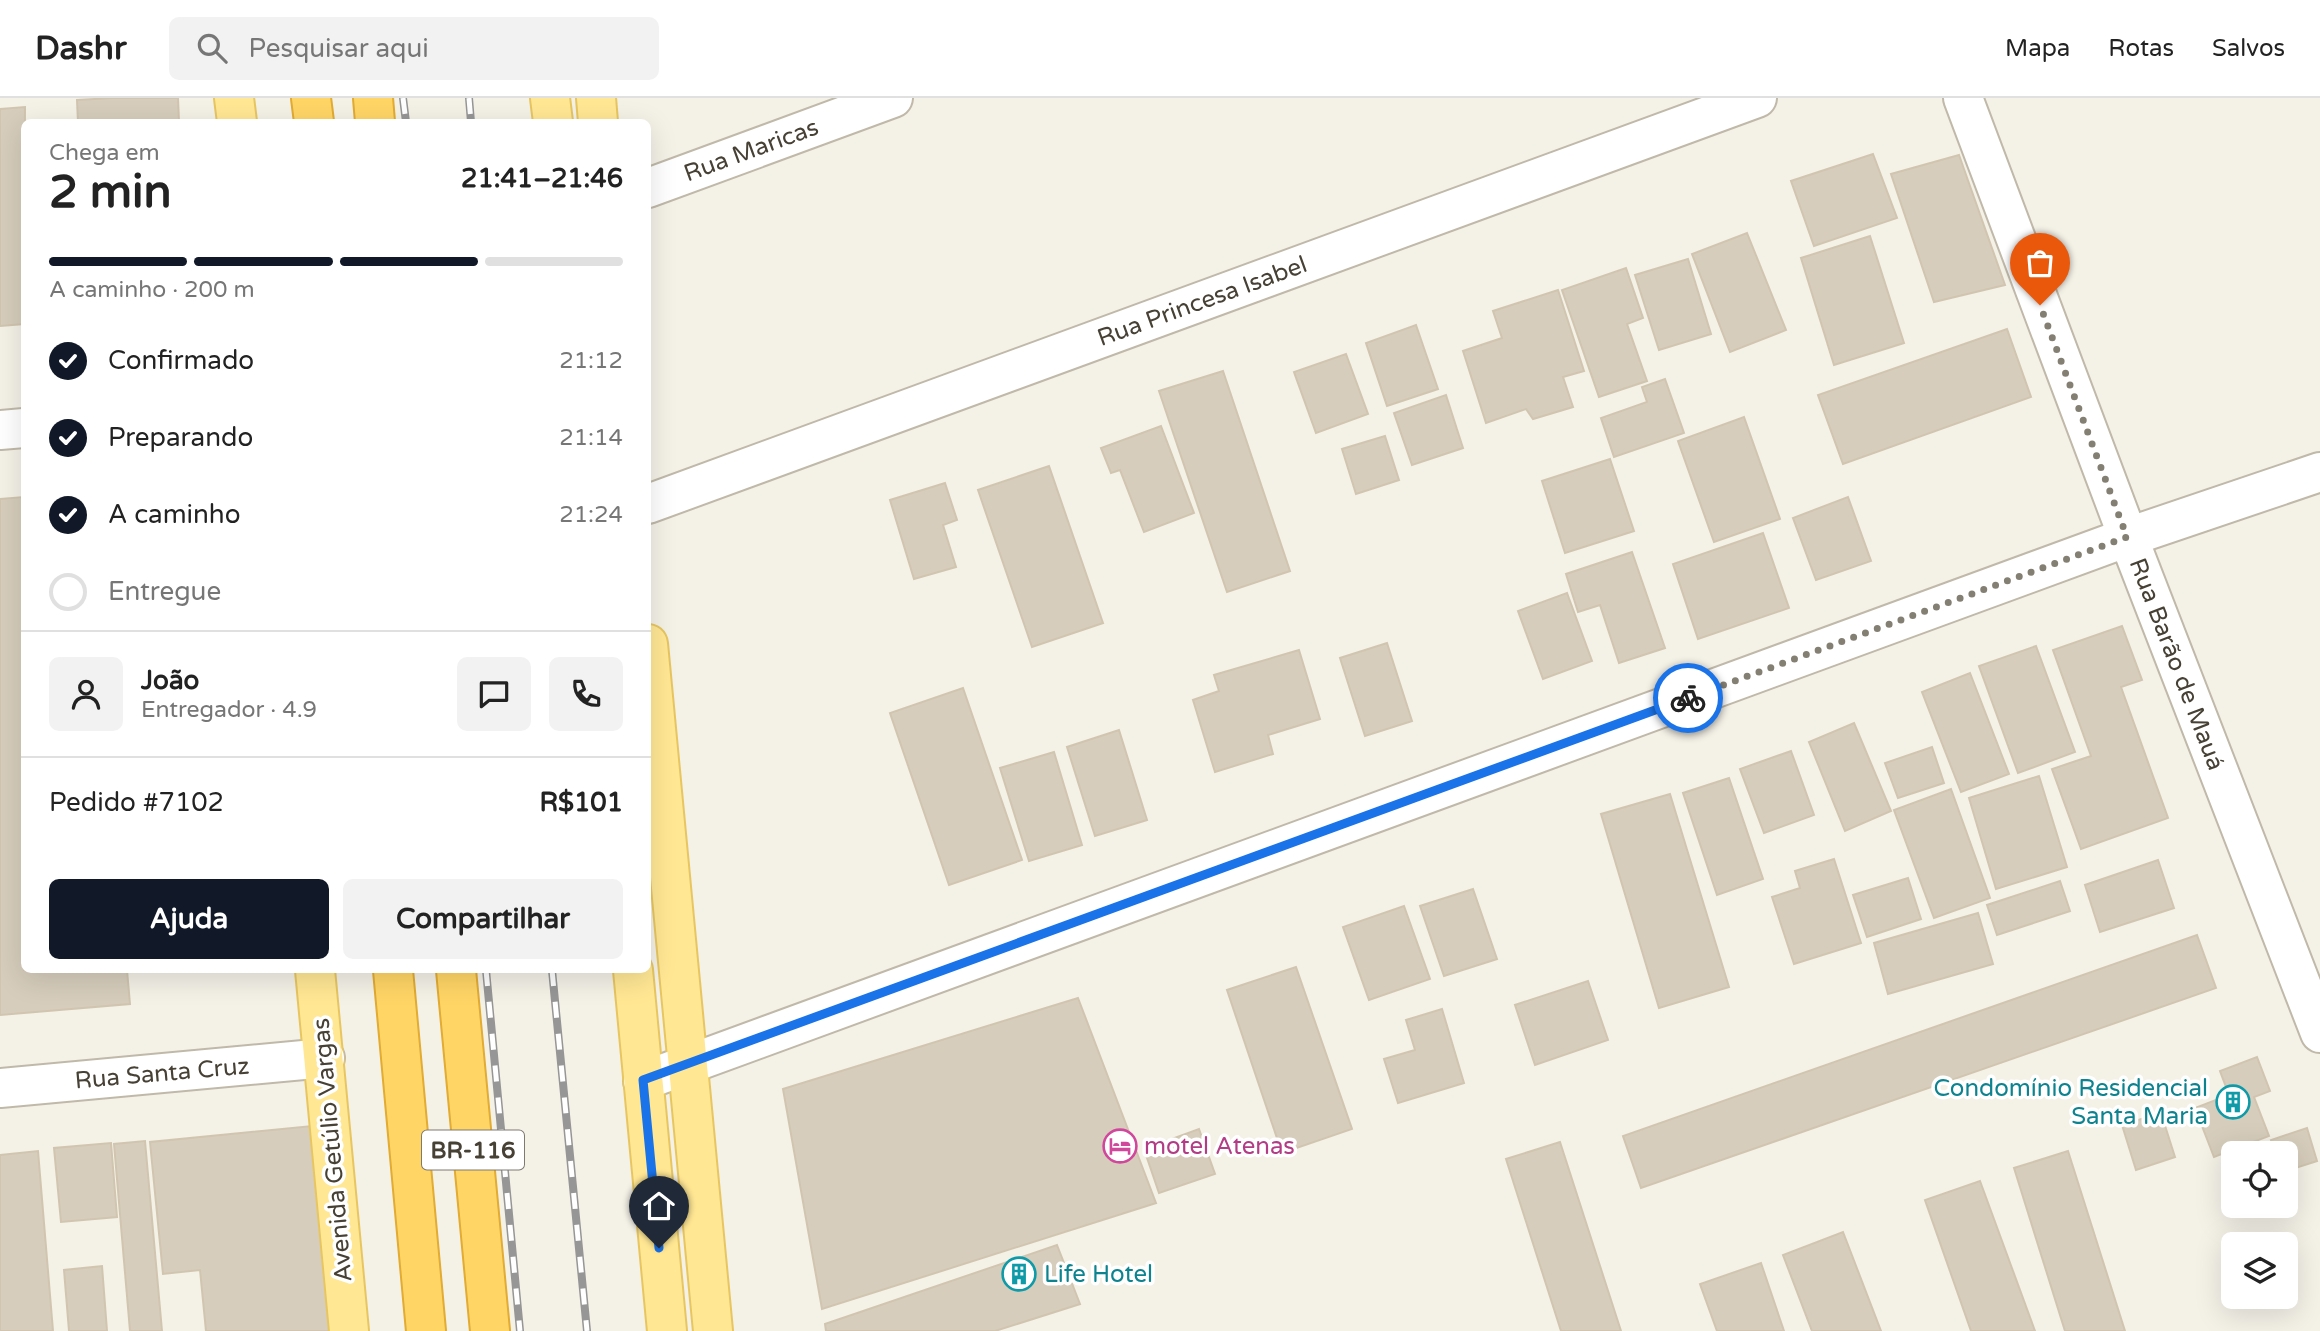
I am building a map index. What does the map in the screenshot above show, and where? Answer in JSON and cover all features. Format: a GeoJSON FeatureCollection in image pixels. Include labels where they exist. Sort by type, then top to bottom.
{"type":"FeatureCollection","features":[{"type":"Feature","properties":{"kind":"highway"},"geometry":{"type":"LineString","coordinates":[[312,98],[314,119]]}},
{"type":"Feature","properties":{"kind":"highway"},"geometry":{"type":"LineString","coordinates":[[373,98],[376,119]]}},
{"type":"Feature","properties":{"kind":"highway","name":"BR-116"},"geometry":{"type":"LineString","coordinates":[[393,973],[426,1331]]}},
{"type":"Feature","properties":{"kind":"highway","name":"BR-116"},"geometry":{"type":"LineString","coordinates":[[456,973],[490,1331]]}},
{"type":"Feature","properties":{"kind":"main road"},"geometry":{"type":"LineString","coordinates":[[234,98],[237,119]]}},
{"type":"Feature","properties":{"kind":"main road"},"geometry":{"type":"LineString","coordinates":[[550,98],[553,119]]}},
{"type":"Feature","properties":{"kind":"main road"},"geometry":{"type":"LineString","coordinates":[[596,98],[598,119]]}},
{"type":"Feature","properties":{"kind":"main road"},"geometry":{"type":"LineString","coordinates":[[651,677],[713,1331]]}},
{"type":"Feature","properties":{"kind":"main road","name":"Avenida Getúlio Vargas"},"geometry":{"type":"LineString","coordinates":[[315,973],[349,1331]]}},
{"type":"Feature","properties":{"kind":"main road"},"geometry":{"type":"LineString","coordinates":[[633,973],[667,1331]]}},
{"type":"Feature","properties":{"kind":"street","name":"Rua Maricas"},"geometry":{"type":"LineString","coordinates":[[651,187],[893,98]]}},
{"type":"Feature","properties":{"kind":"street","name":"Rua Princesa Isabel"},"geometry":{"type":"LineString","coordinates":[[651,504],[1757,98]]}},
{"type":"Feature","properties":{"kind":"street","name":"Rua Barão de Mauá"},"geometry":{"type":"LineString","coordinates":[[1963,98],[2127,537],[2320,1033]]}},
{"type":"Feature","properties":{"kind":"street"},"geometry":{"type":"LineString","coordinates":[[0,430],[21,428]]}},
{"type":"Feature","properties":{"kind":"street"},"geometry":{"type":"LineString","coordinates":[[643,1080],[688,1066],[2127,537],[2320,471]]}},
{"type":"Feature","properties":{"kind":"street","name":"Rua Santa Cruz"},"geometry":{"type":"LineString","coordinates":[[0,1088],[325,1058]]}},
{"type":"Feature","properties":{"kind":"building"},"geometry":{"type":"Polygon","coordinates":[[[178,98],[179,119],[78,119],[77,100],[178,98]]]}},
{"type":"Feature","properties":{"kind":"building"},"geometry":{"type":"Polygon","coordinates":[[[25,107],[25,119],[21,119],[21,324],[0,326],[0,109],[25,107]]]}},
{"type":"Feature","properties":{"kind":"building"},"geometry":{"type":"Polygon","coordinates":[[[1873,154],[1897,218],[1814,246],[1791,181],[1873,154]]]}},
{"type":"Feature","properties":{"kind":"building"},"geometry":{"type":"Polygon","coordinates":[[[1959,155],[2005,285],[1934,302],[1891,174],[1959,155]]]}},
{"type":"Feature","properties":{"kind":"building"},"geometry":{"type":"Polygon","coordinates":[[[1747,233],[1786,330],[1730,352],[1692,254],[1747,233]]]}},
{"type":"Feature","properties":{"kind":"building"},"geometry":{"type":"Polygon","coordinates":[[[1870,236],[1904,343],[1834,365],[1801,258],[1870,236]]]}},
{"type":"Feature","properties":{"kind":"building"},"geometry":{"type":"Polygon","coordinates":[[[1688,259],[1711,334],[1659,350],[1635,275],[1688,259]]]}},
{"type":"Feature","properties":{"kind":"building"},"geometry":{"type":"Polygon","coordinates":[[[1626,268],[1643,318],[1627,324],[1647,381],[1599,397],[1562,290],[1626,268]]]}},
{"type":"Feature","properties":{"kind":"building"},"geometry":{"type":"Polygon","coordinates":[[[1558,290],[1584,371],[1563,377],[1573,407],[1533,419],[1526,409],[1486,423],[1463,351],[1502,338],[1493,311],[1558,290]]]}},
{"type":"Feature","properties":{"kind":"building"},"geometry":{"type":"Polygon","coordinates":[[[1416,325],[1438,389],[1387,406],[1366,343],[1416,325]]]}},
{"type":"Feature","properties":{"kind":"building"},"geometry":{"type":"Polygon","coordinates":[[[2007,329],[2031,397],[1843,464],[1818,395],[2007,329]]]}},
{"type":"Feature","properties":{"kind":"building"},"geometry":{"type":"Polygon","coordinates":[[[1346,354],[1368,414],[1316,433],[1294,372],[1346,354]]]}},
{"type":"Feature","properties":{"kind":"building"},"geometry":{"type":"Polygon","coordinates":[[[1223,371],[1290,571],[1227,592],[1159,391],[1223,371]]]}},
{"type":"Feature","properties":{"kind":"building"},"geometry":{"type":"Polygon","coordinates":[[[1665,379],[1684,433],[1614,457],[1601,418],[1647,402],[1642,387],[1665,379]]]}},
{"type":"Feature","properties":{"kind":"building"},"geometry":{"type":"Polygon","coordinates":[[[1446,395],[1463,448],[1412,465],[1394,413],[1446,395]]]}},
{"type":"Feature","properties":{"kind":"building"},"geometry":{"type":"Polygon","coordinates":[[[1744,417],[1780,519],[1714,542],[1678,441],[1744,417]]]}},
{"type":"Feature","properties":{"kind":"building"},"geometry":{"type":"Polygon","coordinates":[[[1161,426],[1194,513],[1144,532],[1120,470],[1111,473],[1101,448],[1161,426]]]}},
{"type":"Feature","properties":{"kind":"building"},"geometry":{"type":"Polygon","coordinates":[[[1385,436],[1399,480],[1356,494],[1342,449],[1385,436]]]}},
{"type":"Feature","properties":{"kind":"building"},"geometry":{"type":"Polygon","coordinates":[[[1610,459],[1634,531],[1565,553],[1542,481],[1610,459]]]}},
{"type":"Feature","properties":{"kind":"building"},"geometry":{"type":"Polygon","coordinates":[[[1049,466],[1103,623],[1032,647],[978,490],[1049,466]]]}},
{"type":"Feature","properties":{"kind":"building"},"geometry":{"type":"Polygon","coordinates":[[[945,483],[957,520],[943,525],[956,567],[914,579],[890,500],[945,483]]]}},
{"type":"Feature","properties":{"kind":"building"},"geometry":{"type":"Polygon","coordinates":[[[21,497],[21,973],[127,973],[130,1004],[0,1015],[0,499],[21,497]]]}},
{"type":"Feature","properties":{"kind":"building"},"geometry":{"type":"Polygon","coordinates":[[[1848,497],[1871,561],[1816,580],[1793,518],[1848,497]]]}},
{"type":"Feature","properties":{"kind":"building"},"geometry":{"type":"Polygon","coordinates":[[[1763,533],[1789,608],[1698,639],[1673,564],[1763,533]]]}},
{"type":"Feature","properties":{"kind":"building"},"geometry":{"type":"Polygon","coordinates":[[[1632,552],[1665,648],[1619,663],[1600,605],[1578,612],[1566,574],[1632,552]]]}},
{"type":"Feature","properties":{"kind":"building"},"geometry":{"type":"Polygon","coordinates":[[[1567,593],[1592,661],[1543,679],[1518,611],[1567,593]]]}},
{"type":"Feature","properties":{"kind":"building"},"geometry":{"type":"Polygon","coordinates":[[[2122,626],[2142,680],[2121,687],[2168,818],[2081,849],[2052,769],[2091,756],[2053,650],[2122,626]]]}},
{"type":"Feature","properties":{"kind":"building"},"geometry":{"type":"Polygon","coordinates":[[[1387,643],[1412,721],[1365,736],[1340,658],[1387,643]]]}},
{"type":"Feature","properties":{"kind":"building"},"geometry":{"type":"Polygon","coordinates":[[[2036,646],[2075,752],[2018,773],[1979,666],[2036,646]]]}},
{"type":"Feature","properties":{"kind":"building"},"geometry":{"type":"Polygon","coordinates":[[[1299,650],[1320,719],[1268,735],[1273,754],[1215,772],[1193,700],[1219,691],[1214,675],[1299,650]]]}},
{"type":"Feature","properties":{"kind":"building"},"geometry":{"type":"Polygon","coordinates":[[[1970,673],[2009,774],[1961,792],[1922,692],[1970,673]]]}},
{"type":"Feature","properties":{"kind":"building"},"geometry":{"type":"Polygon","coordinates":[[[963,688],[1022,860],[949,885],[890,713],[963,688]]]}},
{"type":"Feature","properties":{"kind":"building"},"geometry":{"type":"Polygon","coordinates":[[[1854,723],[1891,811],[1845,831],[1809,742],[1854,723]]]}},
{"type":"Feature","properties":{"kind":"building"},"geometry":{"type":"Polygon","coordinates":[[[1119,730],[1147,820],[1095,836],[1067,747],[1119,730]]]}},
{"type":"Feature","properties":{"kind":"building"},"geometry":{"type":"Polygon","coordinates":[[[1932,747],[1944,783],[1898,798],[1885,763],[1932,747]]]}},
{"type":"Feature","properties":{"kind":"building"},"geometry":{"type":"Polygon","coordinates":[[[1791,751],[1814,815],[1764,833],[1740,769],[1791,751]]]}},
{"type":"Feature","properties":{"kind":"building"},"geometry":{"type":"Polygon","coordinates":[[[1054,752],[1082,845],[1029,861],[1000,768],[1054,752]]]}},
{"type":"Feature","properties":{"kind":"building"},"geometry":{"type":"Polygon","coordinates":[[[2039,776],[2067,867],[1996,889],[1969,798],[2039,776]]]}},
{"type":"Feature","properties":{"kind":"building"},"geometry":{"type":"Polygon","coordinates":[[[1729,778],[1763,879],[1717,895],[1683,793],[1729,778]]]}},
{"type":"Feature","properties":{"kind":"building"},"geometry":{"type":"Polygon","coordinates":[[[1951,789],[1990,898],[1934,918],[1894,810],[1951,789]]]}},
{"type":"Feature","properties":{"kind":"building"},"geometry":{"type":"Polygon","coordinates":[[[1670,794],[1729,987],[1659,1008],[1601,814],[1670,794]]]}},
{"type":"Feature","properties":{"kind":"building"},"geometry":{"type":"Polygon","coordinates":[[[1834,859],[1861,943],[1794,964],[1772,897],[1800,888],[1795,871],[1834,859]]]}},
{"type":"Feature","properties":{"kind":"building"},"geometry":{"type":"Polygon","coordinates":[[[2158,860],[2174,908],[2100,932],[2085,885],[2158,860]]]}},
{"type":"Feature","properties":{"kind":"building"},"geometry":{"type":"Polygon","coordinates":[[[1908,878],[1921,919],[1867,937],[1853,895],[1908,878]]]}},
{"type":"Feature","properties":{"kind":"building"},"geometry":{"type":"Polygon","coordinates":[[[2060,881],[2070,911],[1997,935],[1987,905],[2060,881]]]}},
{"type":"Feature","properties":{"kind":"building"},"geometry":{"type":"Polygon","coordinates":[[[1473,889],[1497,959],[1444,976],[1420,906],[1473,889]]]}},
{"type":"Feature","properties":{"kind":"building"},"geometry":{"type":"Polygon","coordinates":[[[1404,906],[1430,979],[1369,1000],[1343,927],[1404,906]]]}},
{"type":"Feature","properties":{"kind":"building"},"geometry":{"type":"Polygon","coordinates":[[[1978,913],[1993,964],[1888,994],[1874,943],[1978,913]]]}},
{"type":"Feature","properties":{"kind":"building"},"geometry":{"type":"Polygon","coordinates":[[[2197,935],[2216,988],[1641,1188],[1623,1136],[2197,935]]]}},
{"type":"Feature","properties":{"kind":"building"},"geometry":{"type":"Polygon","coordinates":[[[1296,967],[1352,1129],[1282,1153],[1227,990],[1296,967]]]}},
{"type":"Feature","properties":{"kind":"building"},"geometry":{"type":"Polygon","coordinates":[[[1588,981],[1608,1040],[1535,1065],[1515,1005],[1588,981]]]}},
{"type":"Feature","properties":{"kind":"building"},"geometry":{"type":"Polygon","coordinates":[[[1078,998],[1156,1203],[822,1309],[783,1089],[1078,998]]]}},
{"type":"Feature","properties":{"kind":"building"},"geometry":{"type":"Polygon","coordinates":[[[1442,1009],[1464,1083],[1398,1103],[1384,1059],[1415,1050],[1406,1020],[1442,1009]]]}},
{"type":"Feature","properties":{"kind":"building","name":"Condomínio Residencial Santa Maria"},"geometry":{"type":"Polygon","coordinates":[[[2257,1057],[2270,1091],[2254,1097],[2269,1136],[2256,1141],[2221,1141],[2221,1154],[2214,1157],[2195,1108],[2229,1095],[2220,1071],[2257,1057]]]}},
{"type":"Feature","properties":{"kind":"building"},"geometry":{"type":"Polygon","coordinates":[[[2161,1113],[2175,1157],[2136,1170],[2122,1125],[2161,1113]]]}},
{"type":"Feature","properties":{"kind":"building"},"geometry":{"type":"Polygon","coordinates":[[[312,1126],[332,1331],[206,1331],[200,1270],[163,1274],[150,1142],[312,1126]]]}},
{"type":"Feature","properties":{"kind":"building"},"geometry":{"type":"Polygon","coordinates":[[[2307,1128],[2317,1161],[2298,1167],[2298,1141],[2271,1140],[2307,1128]]]}},
{"type":"Feature","properties":{"kind":"building"},"geometry":{"type":"Polygon","coordinates":[[[1199,1129],[1215,1174],[1159,1193],[1144,1149],[1199,1129]]]}},
{"type":"Feature","properties":{"kind":"building"},"geometry":{"type":"Polygon","coordinates":[[[145,1141],[162,1331],[130,1331],[114,1144],[145,1141]]]}},
{"type":"Feature","properties":{"kind":"building"},"geometry":{"type":"Polygon","coordinates":[[[1560,1142],[1621,1331],[1561,1331],[1506,1159],[1560,1142]]]}},
{"type":"Feature","properties":{"kind":"building"},"geometry":{"type":"Polygon","coordinates":[[[111,1143],[117,1217],[61,1222],[54,1148],[111,1143]]]}},
{"type":"Feature","properties":{"kind":"building"},"geometry":{"type":"Polygon","coordinates":[[[38,1151],[53,1331],[0,1331],[0,1155],[38,1151]]]}},
{"type":"Feature","properties":{"kind":"building"},"geometry":{"type":"Polygon","coordinates":[[[2068,1151],[2125,1331],[2065,1331],[2014,1168],[2068,1151]]]}},
{"type":"Feature","properties":{"kind":"building"},"geometry":{"type":"Polygon","coordinates":[[[1980,1181],[2035,1331],[1971,1331],[1925,1200],[1980,1181]]]}},
{"type":"Feature","properties":{"kind":"building"},"geometry":{"type":"Polygon","coordinates":[[[1843,1232],[1881,1331],[1812,1331],[1783,1255],[1843,1232]]]}},
{"type":"Feature","properties":{"kind":"building","name":"Life Hotel"},"geometry":{"type":"Polygon","coordinates":[[[1057,1245],[1080,1304],[995,1331],[826,1331],[825,1324],[1057,1245]]]}},
{"type":"Feature","properties":{"kind":"building"},"geometry":{"type":"Polygon","coordinates":[[[1761,1263],[1784,1331],[1717,1331],[1700,1284],[1761,1263]]]}},
{"type":"Feature","properties":{"kind":"building"},"geometry":{"type":"Polygon","coordinates":[[[102,1266],[107,1331],[69,1331],[64,1270],[102,1266]]]}},
{"type":"Feature","properties":{"kind":"railway"},"geometry":{"type":"LineString","coordinates":[[403,98],[406,119]]}},
{"type":"Feature","properties":{"kind":"railway"},"geometry":{"type":"LineString","coordinates":[[469,98],[471,119]]}},
{"type":"Feature","properties":{"kind":"railway"},"geometry":{"type":"LineString","coordinates":[[486,973],[520,1331]]}},
{"type":"Feature","properties":{"kind":"railway"},"geometry":{"type":"LineString","coordinates":[[552,973],[587,1331]]}},
{"type":"Feature","properties":{"kind":"way so far"},"geometry":{"type":"LineString","coordinates":[[1688,698],[2127,537],[2040,305]]}},
{"type":"Feature","properties":{"kind":"place","name":"Condomínio Residencial Santa Maria"},"geometry":{"type":"Point","coordinates":[2233,1102]}},
{"type":"Feature","properties":{"kind":"place","name":"motel Atenas"},"geometry":{"type":"Point","coordinates":[1120,1146]}},
{"type":"Feature","properties":{"kind":"place","name":"Life Hotel"},"geometry":{"type":"Point","coordinates":[1019,1274]}},
{"type":"Feature","properties":{"kind":"route"},"geometry":{"type":"LineString","coordinates":[[659,1248],[643,1080],[688,1066],[1688,698]]}}]}
